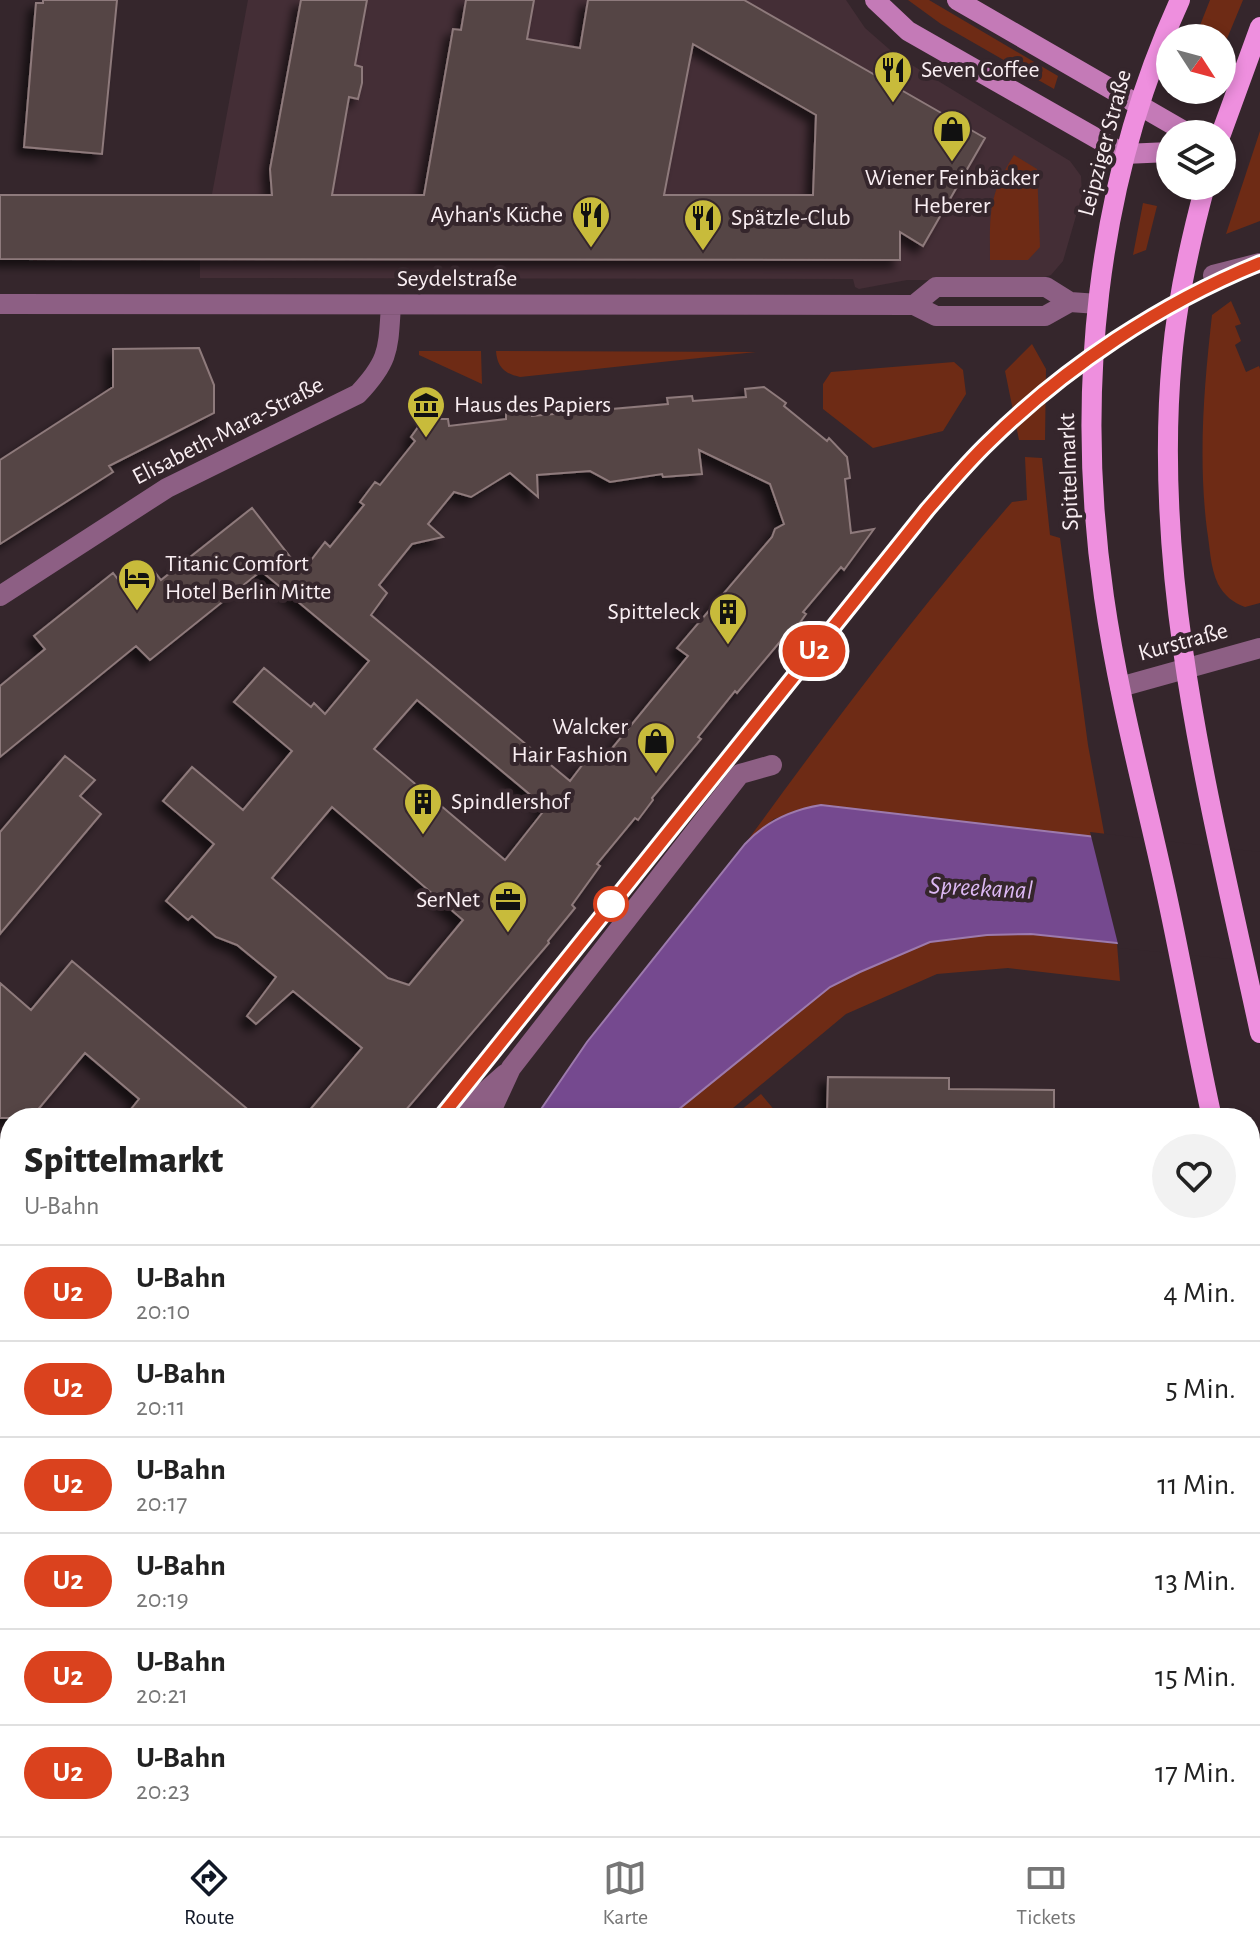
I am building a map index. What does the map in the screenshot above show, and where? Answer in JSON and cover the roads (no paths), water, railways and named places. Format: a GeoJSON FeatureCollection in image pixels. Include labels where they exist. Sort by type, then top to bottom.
{"type":"FeatureCollection","features":[{"type":"Feature","properties":{"kind":"main road"},"geometry":{"type":"LineString","coordinates":[[875,0],[908,31],[1124,154],[1156,153]]}},
{"type":"Feature","properties":{"kind":"main road"},"geometry":{"type":"LineString","coordinates":[[957,0],[1164,120]]}},
{"type":"Feature","properties":{"kind":"main road","name":"Leipziger Straße"},"geometry":{"type":"LineString","coordinates":[[1098,304],[1113,200],[1124,154],[1138,105],[1180,0]]}},
{"type":"Feature","properties":{"kind":"main road"},"geometry":{"type":"LineString","coordinates":[[1226,120],[1260,27]]}},
{"type":"Feature","properties":{"kind":"main road"},"geometry":{"type":"LineString","coordinates":[[1202,200],[1179,305],[1172,358],[1168,468],[1170,527],[1186,669],[1207,785],[1260,1033]]}},
{"type":"Feature","properties":{"kind":"main road","name":"Spittelmarkt"},"geometry":{"type":"LineString","coordinates":[[1098,304],[1092,421],[1094,499],[1104,599],[1120,687],[1189,995],[1210,1108]]}},
{"type":"Feature","properties":{"kind":"street"},"geometry":{"type":"LineString","coordinates":[[1213,275],[1260,263]]}},
{"type":"Feature","properties":{"kind":"street","name":"Seydelstraße"},"geometry":{"type":"LineString","coordinates":[[914,305],[936,287],[1046,287],[1070,302],[1098,304]]}},
{"type":"Feature","properties":{"kind":"street","name":"Seydelstraße"},"geometry":{"type":"LineString","coordinates":[[0,304],[914,305],[936,316],[1045,316],[1070,302]]}},
{"type":"Feature","properties":{"kind":"street","name":"Elisabeth-Mara-Straße"},"geometry":{"type":"LineString","coordinates":[[0,596],[167,488],[358,394],[371,381],[388,351],[391,305]]}},
{"type":"Feature","properties":{"kind":"street","name":"Kurstraße"},"geometry":{"type":"LineString","coordinates":[[1120,687],[1260,648]]}},
{"type":"Feature","properties":{"kind":"street"},"geometry":{"type":"LineString","coordinates":[[466,1108],[511,1068],[740,774],[772,765]]}},
{"type":"Feature","properties":{"kind":"street"},"geometry":{"type":"LineString","coordinates":[[493,1108],[511,1068]]}},
{"type":"Feature","properties":{"kind":"water","name":"Spreekanal"},"geometry":{"type":"Polygon","coordinates":[[[821,805],[1105,838],[1260,958],[1031,934],[987,935],[930,942],[830,987],[680,1108],[542,1108],[587,1042],[745,844],[762,829],[799,810],[821,805]]]}},
{"type":"Feature","properties":{"kind":"metro line","name":"U2"},"geometry":{"type":"LineString","coordinates":[[448,1108],[927,510],[988,442],[1041,395],[1105,348],[1208,287],[1260,263]]}},
{"type":"Feature","properties":{"kind":"place","name":"Seven Coffee"},"geometry":{"type":"Point","coordinates":[893,104]}},
{"type":"Feature","properties":{"kind":"place","name":"Wiener Feinbäcker Heberer"},"geometry":{"type":"Point","coordinates":[952,163]}},
{"type":"Feature","properties":{"kind":"place","name":"Ayhan's Küche"},"geometry":{"type":"Point","coordinates":[591,249]}},
{"type":"Feature","properties":{"kind":"place","name":"Spätzle-Club"},"geometry":{"type":"Point","coordinates":[703,252]}},
{"type":"Feature","properties":{"kind":"place","name":"Haus des Papiers"},"geometry":{"type":"Point","coordinates":[426,439]}},
{"type":"Feature","properties":{"kind":"place","name":"Titanic Comfort Hotel Berlin Mitte"},"geometry":{"type":"Point","coordinates":[137,612]}},
{"type":"Feature","properties":{"kind":"place","name":"Spitteleck"},"geometry":{"type":"Point","coordinates":[728,646]}},
{"type":"Feature","properties":{"kind":"place","name":"Walcker Hair Fashion"},"geometry":{"type":"Point","coordinates":[656,775]}},
{"type":"Feature","properties":{"kind":"place","name":"Spindlershof"},"geometry":{"type":"Point","coordinates":[423,836]}},
{"type":"Feature","properties":{"kind":"place","name":"SerNet"},"geometry":{"type":"Point","coordinates":[508,934]}}]}
